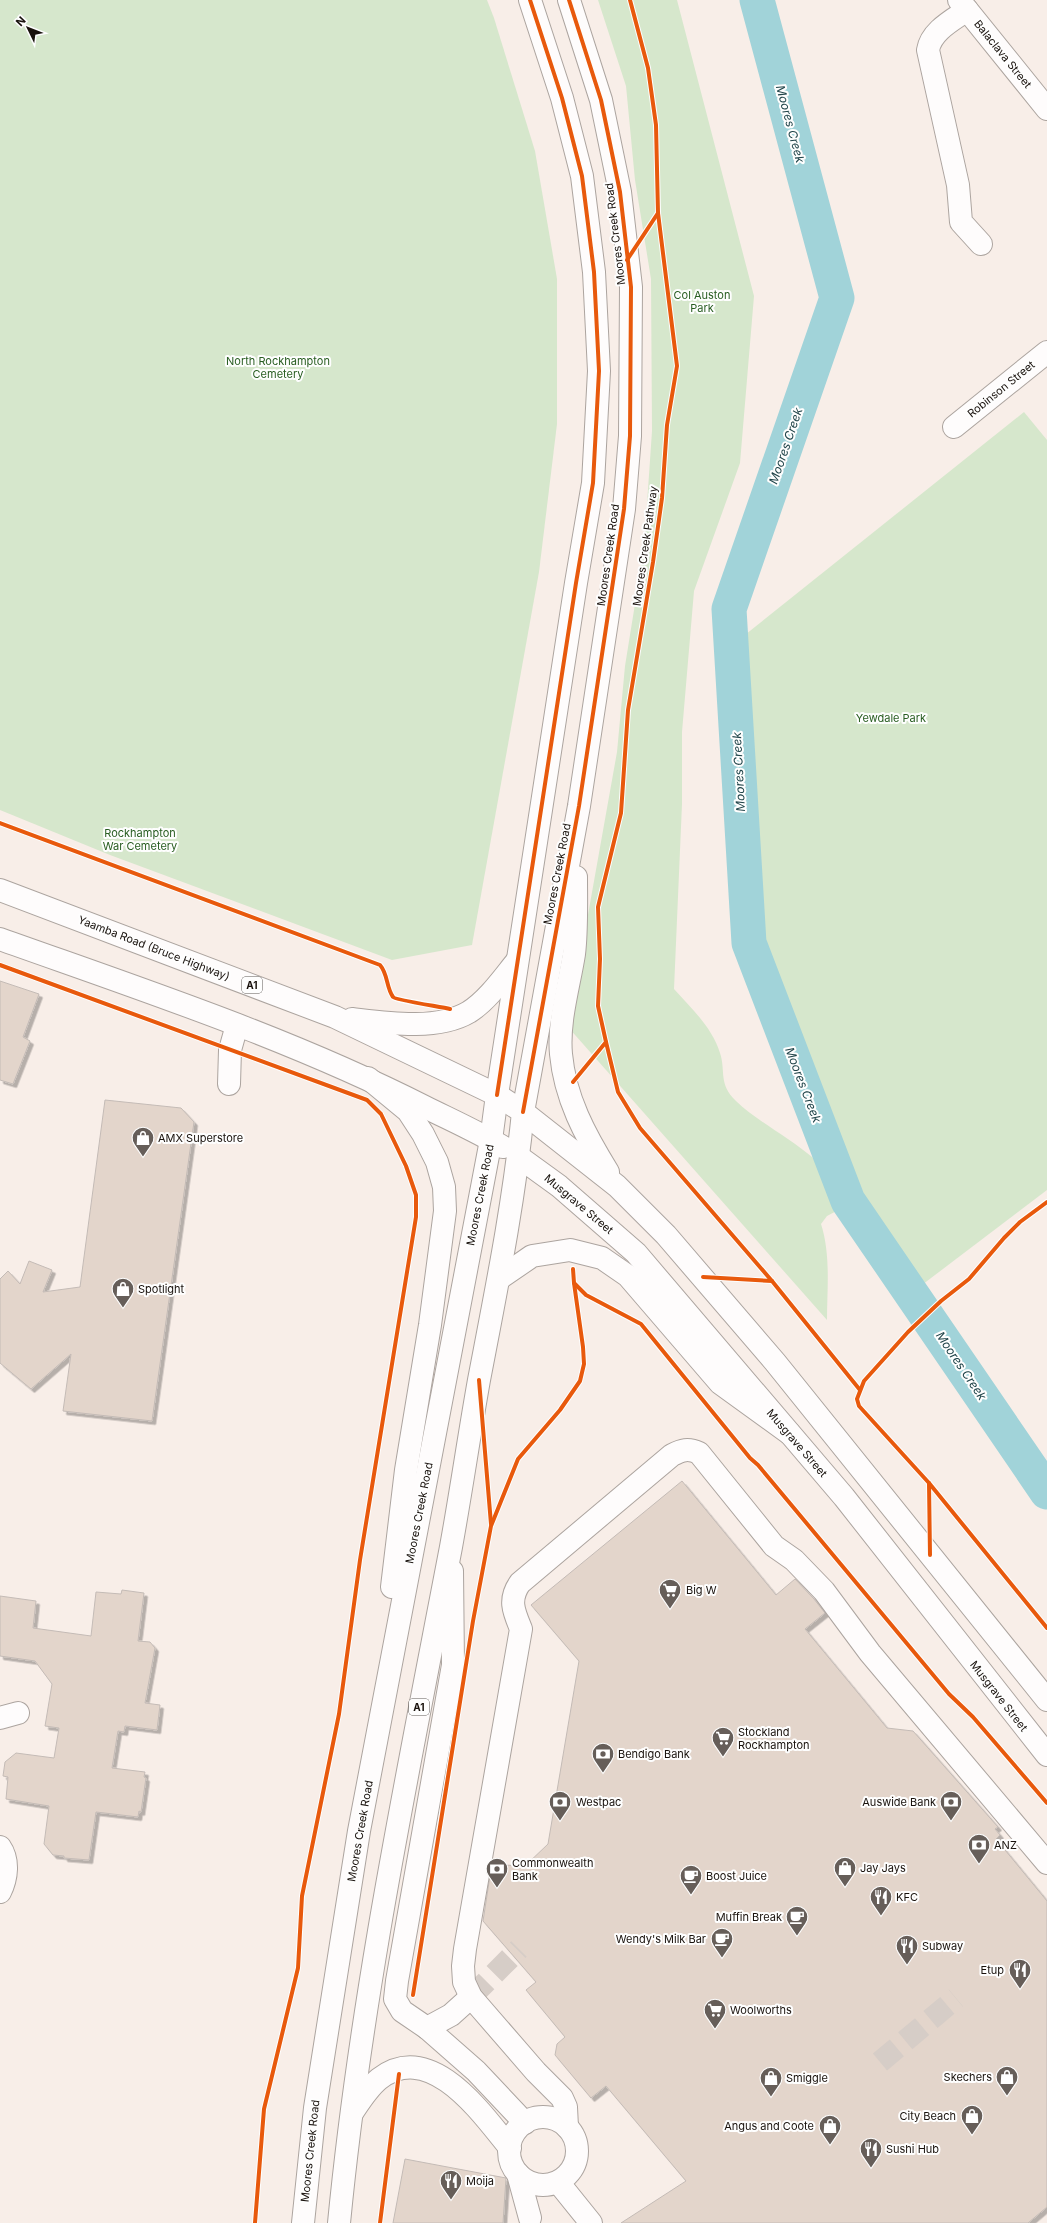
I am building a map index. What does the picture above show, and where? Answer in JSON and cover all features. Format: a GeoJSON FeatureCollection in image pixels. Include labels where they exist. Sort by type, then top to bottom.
{"type":"FeatureCollection","features":[{"type":"Feature","properties":{"kind":"main road","name":"Moores Creek Road"},"geometry":{"type":"LineString","coordinates":[[303,2223],[314,2108],[370,1775],[491,1140],[517,961],[593,483],[599,371],[594,272],[582,176],[562,98],[530,0]]}},
{"type":"Feature","properties":{"kind":"main road","name":"Moores Creek Road"},"geometry":{"type":"LineString","coordinates":[[339,2223],[352,2113],[379,1925],[451,1544],[479,1380],[500,1278],[519,1157],[523,1112],[579,806],[624,509],[630,436],[630,287],[620,192],[601,100],[569,0]]}},
{"type":"Feature","properties":{"kind":"main road"},"geometry":{"type":"LineString","coordinates":[[963,5],[929,42],[928,50],[958,185],[961,222],[981,244]]}},
{"type":"Feature","properties":{"kind":"main road","name":"Balaclava Street"},"geometry":{"type":"LineString","coordinates":[[963,5],[1047,109]]}},
{"type":"Feature","properties":{"kind":"main road","name":"Robinson Street"},"geometry":{"type":"LineString","coordinates":[[954,426],[1047,352]]}},
{"type":"Feature","properties":{"kind":"main road"},"geometry":{"type":"LineString","coordinates":[[579,806],[574,952],[562,1025],[560,1053],[567,1088],[574,1110],[587,1137],[617,1186]]}},
{"type":"Feature","properties":{"kind":"main road","name":"Yaamba Road (Bruce Highway)"},"geometry":{"type":"LineString","coordinates":[[0,890],[335,1016],[497,1095],[523,1112]]}},
{"type":"Feature","properties":{"kind":"main road"},"geometry":{"type":"LineString","coordinates":[[0,939],[237,1025],[368,1078],[491,1140],[519,1157]]}},
{"type":"Feature","properties":{"kind":"main road"},"geometry":{"type":"LineString","coordinates":[[335,1016],[394,1024],[452,1019],[469,1012],[482,1001],[517,961]]}},
{"type":"Feature","properties":{"kind":"main road"},"geometry":{"type":"LineString","coordinates":[[229,1084],[230,1050],[237,1025]]}},
{"type":"Feature","properties":{"kind":"main road"},"geometry":{"type":"LineString","coordinates":[[368,1078],[408,1111],[424,1134],[438,1162],[444,1187],[445,1211],[430,1325],[406,1470],[370,1775]]}},
{"type":"Feature","properties":{"kind":"main road"},"geometry":{"type":"LineString","coordinates":[[523,1112],[617,1186],[666,1235],[774,1362],[1047,1700]]}},
{"type":"Feature","properties":{"kind":"main road","name":"Musgrave Street"},"geometry":{"type":"LineString","coordinates":[[519,1157],[560,1186],[636,1253],[844,1497],[1047,1755]]}},
{"type":"Feature","properties":{"kind":"main road"},"geometry":{"type":"LineString","coordinates":[[500,1278],[532,1256],[570,1250],[602,1258],[628,1276],[720,1383],[789,1433]]}},
{"type":"Feature","properties":{"kind":"main road"},"geometry":{"type":"LineString","coordinates":[[567,2127],[566,2107],[562,2098],[536,2072],[471,1997],[464,1982],[463,1966],[522,1629],[513,1608],[514,1591],[520,1583],[648,1474],[682,1450],[692,1450],[699,1453],[774,1546],[794,1560],[824,1591],[870,1653],[1047,1864]]}},
{"type":"Feature","properties":{"kind":"main road"},"geometry":{"type":"LineString","coordinates":[[451,1544],[453,1665],[395,1999],[402,2011],[427,2028],[535,2120],[561,2122],[574,2136],[577,2146],[577,2157],[570,2171],[553,2183],[529,2220]]}},
{"type":"Feature","properties":{"kind":"main road"},"geometry":{"type":"LineString","coordinates":[[0,1847],[4,1853],[6,1870],[0,1892]]}},
{"type":"Feature","properties":{"kind":"main road"},"geometry":{"type":"LineString","coordinates":[[427,2028],[451,2015],[471,1997]]}},
{"type":"Feature","properties":{"kind":"main road"},"geometry":{"type":"LineString","coordinates":[[352,2113],[368,2090],[379,2079],[394,2070],[414,2068],[429,2072],[449,2081],[471,2100],[510,2148]]}},
{"type":"Feature","properties":{"kind":"main road"},"geometry":{"type":"LineString","coordinates":[[529,2220],[518,2174],[510,2158],[510,2148],[517,2130],[535,2120],[545,2105],[536,2072]]}},
{"type":"Feature","properties":{"kind":"main road"},"geometry":{"type":"LineString","coordinates":[[518,2174],[532,2183],[553,2183],[591,2223]]}},
{"type":"Feature","properties":{"kind":"green space","name":"North Rockhampton Cemetery"},"geometry":{"type":"Polygon","coordinates":[[[0,0],[487,0],[494,18],[535,151],[557,279],[557,424],[539,572],[472,945],[392,960],[110,855],[0,810],[0,0]]]}},
{"type":"Feature","properties":{"kind":"green space","name":"Col Auston Park"},"geometry":{"type":"Polygon","coordinates":[[[598,0],[677,0],[754,296],[740,463],[694,591],[682,732],[682,804],[674,989],[700,1018],[712,1035],[720,1053],[725,1083],[730,1095],[750,1113],[815,1159],[839,1188],[846,1206],[827,1216],[821,1224],[827,1260],[827,1320],[568,1027],[617,752],[625,666],[644,548],[652,431],[651,279],[635,180],[626,86],[598,0]]]}},
{"type":"Feature","properties":{"kind":"green space","name":"Yewdale Park"},"geometry":{"type":"Polygon","coordinates":[[[1024,412],[1047,440],[1047,1190],[910,1294],[848,1201],[749,943],[731,646],[1024,412]]]}},
{"type":"Feature","properties":{"kind":"building"},"geometry":{"type":"Polygon","coordinates":[[[0,981],[39,994],[23,1037],[30,1041],[13,1084],[0,1080],[0,981]]]}},
{"type":"Feature","properties":{"kind":"building"},"geometry":{"type":"Polygon","coordinates":[[[105,1100],[181,1108],[194,1122],[152,1421],[63,1411],[71,1354],[31,1389],[0,1363],[0,1279],[8,1271],[20,1284],[29,1261],[52,1270],[43,1292],[80,1287],[105,1100]]]}},
{"type":"Feature","properties":{"kind":"building","name":"Stockland Rockhampton"},"geometry":{"type":"Polygon","coordinates":[[[682,1481],[776,1595],[795,1579],[814,1599],[825,1613],[805,1629],[887,1728],[913,1731],[998,1827],[995,1829],[1000,1835],[996,1839],[1047,1901],[1047,2207],[1028,2223],[621,2223],[686,2181],[606,2086],[591,2098],[555,2055],[557,2044],[565,2037],[526,1990],[536,1982],[483,1921],[490,1876],[504,1865],[525,1866],[548,1844],[579,1661],[531,1605],[682,1481]]]}},
{"type":"Feature","properties":{"kind":"building"},"geometry":{"type":"Polygon","coordinates":[[[122,1590],[144,1593],[138,1641],[150,1642],[155,1648],[145,1703],[160,1705],[157,1730],[125,1726],[124,1732],[118,1731],[112,1768],[145,1772],[144,1777],[146,1778],[141,1812],[139,1811],[138,1817],[96,1812],[89,1860],[64,1858],[64,1856],[53,1855],[44,1844],[49,1806],[6,1799],[8,1777],[3,1776],[5,1762],[16,1753],[54,1758],[59,1728],[45,1726],[52,1684],[35,1661],[0,1656],[0,1596],[36,1601],[33,1628],[91,1636],[96,1592],[121,1594],[122,1590]]]}},
{"type":"Feature","properties":{"kind":"building","name":"Moija"},"geometry":{"type":"Polygon","coordinates":[[[405,2159],[506,2178],[503,2223],[393,2223],[405,2159]]]}},
{"type":"Feature","properties":{"kind":"waterway","name":"Moores Creek"},"geometry":{"type":"LineString","coordinates":[[757,0],[837,298],[729,609],[749,943],[848,1201],[1047,1492]]}},
{"type":"Feature","properties":{"kind":"tunnel"},"geometry":{"type":"LineString","coordinates":[[471,1997],[519,1949]]}},
{"type":"Feature","properties":{"kind":"tunnel"},"geometry":{"type":"LineString","coordinates":[[880,2062],[956,1998]]}},
{"type":"Feature","properties":{"kind":"cycle path"},"geometry":{"type":"LineString","coordinates":[[497,1095],[576,583],[593,483],[599,371],[594,272],[582,176],[562,98],[530,0]]}},
{"type":"Feature","properties":{"kind":"cycle path"},"geometry":{"type":"LineString","coordinates":[[523,1112],[579,806],[624,509],[630,436],[631,287],[620,192],[601,100],[569,0]]}},
{"type":"Feature","properties":{"kind":"cycle path","name":"Moores Creek Pathway"},"geometry":{"type":"LineString","coordinates":[[573,1082],[606,1042],[598,1006],[600,959],[598,907],[621,813],[628,710],[653,562],[662,498],[667,425],[677,366],[658,213],[656,125],[648,68],[630,0]]}},
{"type":"Feature","properties":{"kind":"cycle path"},"geometry":{"type":"LineString","coordinates":[[627,260],[658,213]]}},
{"type":"Feature","properties":{"kind":"cycle path"},"geometry":{"type":"LineString","coordinates":[[0,823],[380,965],[383,969],[393,997],[410,1002],[450,1009]]}},
{"type":"Feature","properties":{"kind":"cycle path"},"geometry":{"type":"LineString","coordinates":[[0,965],[367,1100],[381,1114],[406,1166],[416,1195],[416,1217],[360,1560],[339,1714],[302,1896],[298,1968],[264,2109],[255,2223]]}},
{"type":"Feature","properties":{"kind":"cycle path"},"geometry":{"type":"LineString","coordinates":[[606,1042],[618,1092],[640,1128],[772,1281],[860,1390]]}},
{"type":"Feature","properties":{"kind":"cycle path"},"geometry":{"type":"LineString","coordinates":[[1047,1202],[1020,1222],[1004,1238],[969,1279],[941,1301],[908,1332],[864,1381],[857,1399],[859,1406],[929,1483],[1047,1628]]}},
{"type":"Feature","properties":{"kind":"cycle path"},"geometry":{"type":"LineString","coordinates":[[573,1269],[574,1283],[586,1295],[641,1324],[750,1458],[758,1465],[949,1694],[973,1717],[1047,1803]]}},
{"type":"Feature","properties":{"kind":"cycle path"},"geometry":{"type":"LineString","coordinates":[[703,1277],[772,1281]]}},
{"type":"Feature","properties":{"kind":"cycle path"},"geometry":{"type":"LineString","coordinates":[[413,1995],[473,1621],[491,1526],[518,1459],[560,1410],[580,1381],[584,1364],[574,1283]]}},
{"type":"Feature","properties":{"kind":"cycle path"},"geometry":{"type":"LineString","coordinates":[[479,1380],[491,1524]]}},
{"type":"Feature","properties":{"kind":"cycle path"},"geometry":{"type":"LineString","coordinates":[[929,1483],[930,1555]]}},
{"type":"Feature","properties":{"kind":"cycle path"},"geometry":{"type":"LineString","coordinates":[[380,2223],[399,2074]]}},
{"type":"Feature","properties":{"kind":"place","name":"AMX Superstore"},"geometry":{"type":"Point","coordinates":[143,1158]}},
{"type":"Feature","properties":{"kind":"place","name":"Spotlight"},"geometry":{"type":"Point","coordinates":[123,1308]}},
{"type":"Feature","properties":{"kind":"place","name":"Big W"},"geometry":{"type":"Point","coordinates":[670,1610]}},
{"type":"Feature","properties":{"kind":"place","name":"Stockland Rockhampton"},"geometry":{"type":"Point","coordinates":[723,1758]}},
{"type":"Feature","properties":{"kind":"place","name":"Bendigo Bank"},"geometry":{"type":"Point","coordinates":[603,1774]}},
{"type":"Feature","properties":{"kind":"place","name":"Westpac"},"geometry":{"type":"Point","coordinates":[560,1822]}},
{"type":"Feature","properties":{"kind":"place","name":"Auswide Bank"},"geometry":{"type":"Point","coordinates":[951,1822]}},
{"type":"Feature","properties":{"kind":"place","name":"ANZ"},"geometry":{"type":"Point","coordinates":[979,1864]}},
{"type":"Feature","properties":{"kind":"place","name":"Commonwealth Bank"},"geometry":{"type":"Point","coordinates":[497,1888]}},
{"type":"Feature","properties":{"kind":"place","name":"Jay Jays"},"geometry":{"type":"Point","coordinates":[845,1888]}},
{"type":"Feature","properties":{"kind":"place","name":"Boost Juice"},"geometry":{"type":"Point","coordinates":[691,1896]}},
{"type":"Feature","properties":{"kind":"place","name":"KFC"},"geometry":{"type":"Point","coordinates":[881,1916]}},
{"type":"Feature","properties":{"kind":"place","name":"Muffin Break"},"geometry":{"type":"Point","coordinates":[797,1936]}},
{"type":"Feature","properties":{"kind":"place","name":"Wendy's Milk Bar"},"geometry":{"type":"Point","coordinates":[722,1958]}},
{"type":"Feature","properties":{"kind":"place","name":"Subway"},"geometry":{"type":"Point","coordinates":[907,1966]}},
{"type":"Feature","properties":{"kind":"place","name":"Etup"},"geometry":{"type":"Point","coordinates":[1020,1990]}},
{"type":"Feature","properties":{"kind":"place","name":"Woolworths"},"geometry":{"type":"Point","coordinates":[715,2030]}},
{"type":"Feature","properties":{"kind":"place","name":"Skechers"},"geometry":{"type":"Point","coordinates":[1007,2096]}},
{"type":"Feature","properties":{"kind":"place","name":"Smiggle"},"geometry":{"type":"Point","coordinates":[771,2098]}},
{"type":"Feature","properties":{"kind":"place","name":"City Beach"},"geometry":{"type":"Point","coordinates":[972,2136]}},
{"type":"Feature","properties":{"kind":"place","name":"Angus and Coote"},"geometry":{"type":"Point","coordinates":[830,2146]}},
{"type":"Feature","properties":{"kind":"place","name":"Sushi Hub"},"geometry":{"type":"Point","coordinates":[871,2168]}},
{"type":"Feature","properties":{"kind":"place","name":"Moija"},"geometry":{"type":"Point","coordinates":[451,2200]}},
{"type":"Feature","properties":{"kind":"park label","name":"Rockhampton War Cemetery"},"geometry":{"type":"Point","coordinates":[140,839]}}]}
